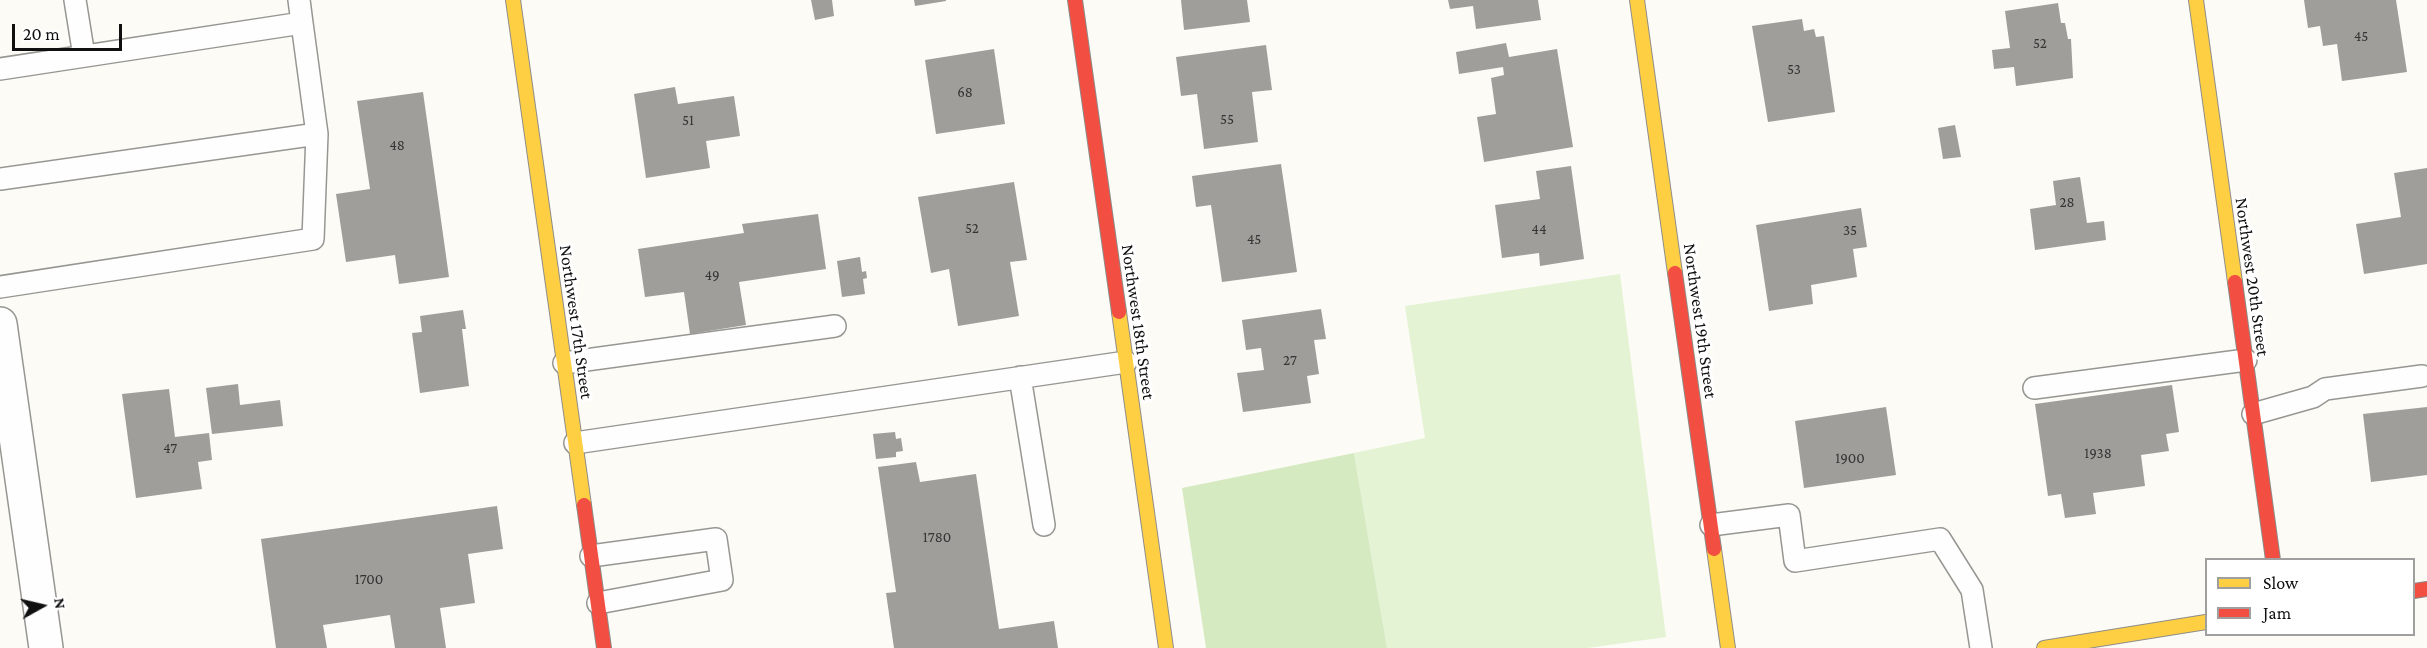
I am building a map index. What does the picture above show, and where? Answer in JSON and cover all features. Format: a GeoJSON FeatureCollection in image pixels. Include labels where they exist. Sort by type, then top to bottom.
{"type":"FeatureCollection","features":[{"type":"Feature","properties":{"kind":"main road","name":"Northwest 17th Street"},"geometry":{"type":"LineString","coordinates":[[513,0],[604,648]]}},
{"type":"Feature","properties":{"kind":"main road","name":"Northwest 18th Street"},"geometry":{"type":"LineString","coordinates":[[1075,0],[1166,648]]}},
{"type":"Feature","properties":{"kind":"main road","name":"Northwest 19th Street"},"geometry":{"type":"LineString","coordinates":[[1637,0],[1728,648]]}},
{"type":"Feature","properties":{"kind":"main road","name":"Northwest 20th Street"},"geometry":{"type":"LineString","coordinates":[[2196,0],[2273,558]]}},
{"type":"Feature","properties":{"kind":"main road"},"geometry":{"type":"LineString","coordinates":[[2044,648],[2205,622]]}},
{"type":"Feature","properties":{"kind":"street"},"geometry":{"type":"LineString","coordinates":[[0,324],[9,456],[46,648]]}},
{"type":"Feature","properties":{"kind":"lane"},"geometry":{"type":"LineString","coordinates":[[75,0],[84,56]]}},
{"type":"Feature","properties":{"kind":"lane"},"geometry":{"type":"LineString","coordinates":[[0,287],[313,239],[316,134],[299,0]]}},
{"type":"Feature","properties":{"kind":"lane"},"geometry":{"type":"LineString","coordinates":[[0,69],[302,23]]}},
{"type":"Feature","properties":{"kind":"lane"},"geometry":{"type":"LineString","coordinates":[[0,179],[316,134]]}},
{"type":"Feature","properties":{"kind":"lane"},"geometry":{"type":"LineString","coordinates":[[564,363],[835,326]]}},
{"type":"Feature","properties":{"kind":"lane"},"geometry":{"type":"LineString","coordinates":[[2034,388],[2246,360]]}},
{"type":"Feature","properties":{"kind":"lane"},"geometry":{"type":"LineString","coordinates":[[575,442],[1126,362]]}},
{"type":"Feature","properties":{"kind":"lane"},"geometry":{"type":"LineString","coordinates":[[2253,414],[2313,397],[2325,389],[2422,376]]}},
{"type":"Feature","properties":{"kind":"lane"},"geometry":{"type":"LineString","coordinates":[[1020,377],[1044,525]]}},
{"type":"Feature","properties":{"kind":"lane"},"geometry":{"type":"LineString","coordinates":[[1711,525],[1789,515],[1796,561],[1940,539],[1972,590],[1982,648]]}},
{"type":"Feature","properties":{"kind":"lane"},"geometry":{"type":"LineString","coordinates":[[591,556],[716,539],[722,580],[598,603]]}},
{"type":"Feature","properties":{"kind":"green space"},"geometry":{"type":"Polygon","coordinates":[[[1620,274],[1666,637],[1588,648],[1387,648],[1354,453],[1425,438],[1405,306],[1620,274]]]}},
{"type":"Feature","properties":{"kind":"green space"},"geometry":{"type":"Polygon","coordinates":[[[1354,453],[1387,648],[1206,648],[1182,488],[1354,453]]]}},
{"type":"Feature","properties":{"kind":"building"},"geometry":{"type":"Polygon","coordinates":[[[811,0],[832,0],[834,16],[815,20],[811,0]]]}},
{"type":"Feature","properties":{"kind":"building"},"geometry":{"type":"Polygon","coordinates":[[[914,0],[946,0],[946,1],[915,6],[914,0]]]}},
{"type":"Feature","properties":{"kind":"building"},"geometry":{"type":"Polygon","coordinates":[[[1181,0],[1247,0],[1250,22],[1184,30],[1181,0]]]}},
{"type":"Feature","properties":{"kind":"building"},"geometry":{"type":"Polygon","coordinates":[[[1448,0],[1538,0],[1541,20],[1476,29],[1473,6],[1450,9],[1448,0]]]}},
{"type":"Feature","properties":{"kind":"building"},"geometry":{"type":"Polygon","coordinates":[[[2304,0],[2396,0],[2407,72],[2342,81],[2337,44],[2323,46],[2320,26],[2308,28],[2304,0]]]}},
{"type":"Feature","properties":{"kind":"building"},"geometry":{"type":"Polygon","coordinates":[[[2058,3],[2061,23],[2065,23],[2068,39],[2071,39],[2073,78],[2016,86],[2014,67],[1994,69],[1992,50],[2010,48],[2005,11],[2058,3]]]}},
{"type":"Feature","properties":{"kind":"building"},"geometry":{"type":"Polygon","coordinates":[[[1802,19],[1804,31],[1814,29],[1816,37],[1824,36],[1835,112],[1768,122],[1752,26],[1802,19]]]}},
{"type":"Feature","properties":{"kind":"building"},"geometry":{"type":"Polygon","coordinates":[[[1506,43],[1509,57],[1557,49],[1573,147],[1484,162],[1477,117],[1496,114],[1491,78],[1504,75],[1503,67],[1459,74],[1456,52],[1506,43]]]}},
{"type":"Feature","properties":{"kind":"building"},"geometry":{"type":"Polygon","coordinates":[[[1266,45],[1272,90],[1252,92],[1258,142],[1204,149],[1197,94],[1181,96],[1176,57],[1266,45]]]}},
{"type":"Feature","properties":{"kind":"building"},"geometry":{"type":"Polygon","coordinates":[[[994,49],[1005,124],[936,134],[925,60],[994,49]]]}},
{"type":"Feature","properties":{"kind":"building"},"geometry":{"type":"Polygon","coordinates":[[[675,87],[678,104],[734,96],[740,136],[706,141],[710,168],[646,178],[634,94],[675,87]]]}},
{"type":"Feature","properties":{"kind":"building"},"geometry":{"type":"Polygon","coordinates":[[[423,92],[449,277],[399,284],[395,255],[346,262],[336,194],[370,189],[357,101],[423,92]]]}},
{"type":"Feature","properties":{"kind":"building"},"geometry":{"type":"Polygon","coordinates":[[[1955,125],[1961,157],[1943,159],[1938,128],[1955,125]]]}},
{"type":"Feature","properties":{"kind":"building"},"geometry":{"type":"Polygon","coordinates":[[[1281,164],[1297,272],[1222,282],[1211,205],[1196,207],[1192,176],[1281,164]]]}},
{"type":"Feature","properties":{"kind":"building"},"geometry":{"type":"Polygon","coordinates":[[[1571,166],[1584,259],[1540,266],[1539,253],[1502,258],[1495,205],[1540,199],[1536,171],[1571,166]]]}},
{"type":"Feature","properties":{"kind":"building"},"geometry":{"type":"Polygon","coordinates":[[[2427,168],[2427,264],[2364,274],[2356,224],[2401,217],[2394,173],[2427,168]]]}},
{"type":"Feature","properties":{"kind":"building"},"geometry":{"type":"Polygon","coordinates":[[[2080,177],[2087,223],[2104,221],[2106,240],[2035,250],[2030,209],[2056,205],[2053,181],[2080,177]]]}},
{"type":"Feature","properties":{"kind":"building"},"geometry":{"type":"Polygon","coordinates":[[[1014,182],[1027,260],[1010,262],[1019,316],[958,326],[949,269],[931,273],[918,197],[1014,182]]]}},
{"type":"Feature","properties":{"kind":"building"},"geometry":{"type":"Polygon","coordinates":[[[1861,208],[1867,247],[1853,249],[1857,277],[1811,285],[1813,304],[1769,311],[1756,225],[1861,208]]]}},
{"type":"Feature","properties":{"kind":"building"},"geometry":{"type":"Polygon","coordinates":[[[818,214],[826,269],[739,282],[746,325],[690,334],[684,292],[645,297],[638,249],[744,233],[742,224],[818,214]]]}},
{"type":"Feature","properties":{"kind":"building"},"geometry":{"type":"Polygon","coordinates":[[[860,257],[862,272],[866,271],[867,278],[863,279],[865,294],[842,297],[837,261],[860,257]]]}},
{"type":"Feature","properties":{"kind":"building"},"geometry":{"type":"Polygon","coordinates":[[[1321,309],[1326,339],[1314,340],[1319,374],[1307,376],[1311,403],[1243,412],[1237,373],[1264,370],[1261,348],[1246,350],[1242,320],[1321,309]]]}},
{"type":"Feature","properties":{"kind":"building"},"geometry":{"type":"Polygon","coordinates":[[[463,310],[466,329],[462,329],[469,386],[420,393],[412,333],[422,332],[420,316],[463,310]]]}},
{"type":"Feature","properties":{"kind":"building"},"geometry":{"type":"Polygon","coordinates":[[[238,384],[240,405],[280,400],[283,426],[212,434],[206,388],[238,384]]]}},
{"type":"Feature","properties":{"kind":"building"},"geometry":{"type":"Polygon","coordinates":[[[2172,385],[2179,432],[2166,434],[2169,451],[2141,455],[2145,486],[2093,493],[2096,514],[2065,518],[2061,494],[2048,496],[2035,404],[2172,385]]]}},
{"type":"Feature","properties":{"kind":"building"},"geometry":{"type":"Polygon","coordinates":[[[169,389],[175,437],[209,433],[212,460],[198,462],[202,489],[136,498],[122,394],[169,389]]]}},
{"type":"Feature","properties":{"kind":"building"},"geometry":{"type":"Polygon","coordinates":[[[1886,407],[1896,475],[1804,488],[1795,421],[1886,407]]]}},
{"type":"Feature","properties":{"kind":"building"},"geometry":{"type":"Polygon","coordinates":[[[2427,407],[2427,475],[2371,482],[2363,414],[2427,407]]]}},
{"type":"Feature","properties":{"kind":"building"},"geometry":{"type":"Polygon","coordinates":[[[895,432],[896,439],[901,438],[903,451],[896,452],[896,457],[876,459],[873,434],[895,432]]]}},
{"type":"Feature","properties":{"kind":"building"},"geometry":{"type":"Polygon","coordinates":[[[916,462],[920,482],[976,474],[999,629],[1054,621],[1058,648],[894,648],[886,593],[896,592],[878,467],[916,462]]]}},
{"type":"Feature","properties":{"kind":"building"},"geometry":{"type":"Polygon","coordinates":[[[497,506],[503,549],[468,554],[475,603],[440,608],[446,648],[395,648],[390,615],[323,625],[327,648],[276,648],[261,539],[497,506]]]}},
{"type":"Feature","properties":{"kind":"traffic: slow"},"geometry":{"type":"LineString","coordinates":[[513,0],[584,505]]}},
{"type":"Feature","properties":{"kind":"traffic: slow"},"geometry":{"type":"LineString","coordinates":[[1637,0],[1675,273]]}},
{"type":"Feature","properties":{"kind":"traffic: slow"},"geometry":{"type":"LineString","coordinates":[[2196,0],[2235,282]]}},
{"type":"Feature","properties":{"kind":"traffic: slow"},"geometry":{"type":"LineString","coordinates":[[1119,312],[1166,648]]}},
{"type":"Feature","properties":{"kind":"traffic: slow"},"geometry":{"type":"LineString","coordinates":[[1714,549],[1728,648]]}},
{"type":"Feature","properties":{"kind":"traffic: slow"},"geometry":{"type":"LineString","coordinates":[[2044,648],[2205,622]]}},
{"type":"Feature","properties":{"kind":"traffic: jam"},"geometry":{"type":"LineString","coordinates":[[1075,0],[1119,312]]}},
{"type":"Feature","properties":{"kind":"traffic: jam"},"geometry":{"type":"LineString","coordinates":[[1675,273],[1714,549]]}},
{"type":"Feature","properties":{"kind":"traffic: jam"},"geometry":{"type":"LineString","coordinates":[[2235,282],[2273,558]]}},
{"type":"Feature","properties":{"kind":"traffic: jam"},"geometry":{"type":"LineString","coordinates":[[584,505],[604,648]]}},
{"type":"Feature","properties":{"kind":"traffic: jam"},"geometry":{"type":"LineString","coordinates":[[2415,591],[2427,589]]}}]}
